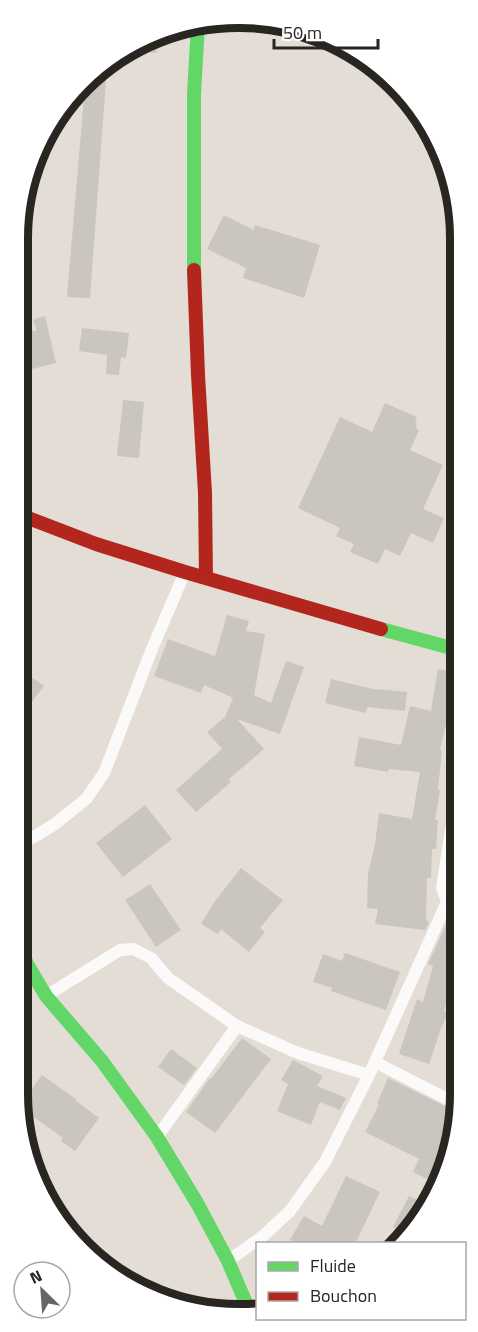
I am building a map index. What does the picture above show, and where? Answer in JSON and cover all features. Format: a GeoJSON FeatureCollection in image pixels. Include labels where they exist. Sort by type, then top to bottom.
{"type":"FeatureCollection","features":[{"type":"Feature","properties":{"kind":"street"},"geometry":{"type":"LineString","coordinates":[[197,33],[194,94],[194,245],[198,375],[206,493],[206,578]]}},
{"type":"Feature","properties":{"kind":"street"},"geometry":{"type":"LineString","coordinates":[[28,518],[96,544],[185,572],[450,647]]}},
{"type":"Feature","properties":{"kind":"street"},"geometry":{"type":"LineString","coordinates":[[29,839],[55,824],[86,800],[104,773],[152,649],[185,572]]}},
{"type":"Feature","properties":{"kind":"street"},"geometry":{"type":"LineString","coordinates":[[450,836],[442,888],[450,903]]}},
{"type":"Feature","properties":{"kind":"street"},"geometry":{"type":"LineString","coordinates":[[228,1261],[264,1236],[290,1211],[325,1162],[450,907]]}},
{"type":"Feature","properties":{"kind":"street"},"geometry":{"type":"LineString","coordinates":[[46,996],[120,950],[134,949],[151,958],[168,978],[237,1026],[298,1053],[369,1076]]}},
{"type":"Feature","properties":{"kind":"street"},"geometry":{"type":"LineString","coordinates":[[29,967],[46,996],[102,1061],[157,1137],[197,1203],[228,1261],[246,1303]]}},
{"type":"Feature","properties":{"kind":"street"},"geometry":{"type":"LineString","coordinates":[[157,1137],[237,1026]]}},
{"type":"Feature","properties":{"kind":"street"},"geometry":{"type":"LineString","coordinates":[[375,1062],[449,1100]]}},
{"type":"Feature","properties":{"kind":"building"},"geometry":{"type":"Polygon","coordinates":[[[156,46],[156,53],[143,52],[156,46]]]}},
{"type":"Feature","properties":{"kind":"building"},"geometry":{"type":"Polygon","coordinates":[[[106,76],[90,298],[67,297],[84,97],[106,76]]]}},
{"type":"Feature","properties":{"kind":"building"},"geometry":{"type":"Polygon","coordinates":[[[224,215],[254,230],[255,225],[320,245],[304,298],[243,278],[246,268],[207,249],[224,215]]]}},
{"type":"Feature","properties":{"kind":"building"},"geometry":{"type":"Polygon","coordinates":[[[45,316],[56,363],[28,370],[28,330],[37,331],[33,320],[45,316]]]}},
{"type":"Feature","properties":{"kind":"building"},"geometry":{"type":"Polygon","coordinates":[[[82,328],[129,333],[126,358],[121,357],[119,375],[106,374],[107,355],[79,351],[82,328]]]}},
{"type":"Feature","properties":{"kind":"building"},"geometry":{"type":"Polygon","coordinates":[[[450,330],[450,347],[445,345],[450,330]]]}},
{"type":"Feature","properties":{"kind":"building"},"geometry":{"type":"Polygon","coordinates":[[[123,400],[144,402],[139,458],[117,456],[123,400]]]}},
{"type":"Feature","properties":{"kind":"building"},"geometry":{"type":"Polygon","coordinates":[[[385,403],[417,417],[415,423],[419,430],[410,450],[443,465],[423,509],[444,518],[433,543],[411,533],[400,556],[385,549],[378,564],[350,552],[354,544],[336,536],[340,528],[298,508],[340,417],[372,432],[385,403]]]}},
{"type":"Feature","properties":{"kind":"building"},"geometry":{"type":"Polygon","coordinates":[[[227,615],[249,621],[246,631],[265,634],[254,695],[271,703],[286,661],[304,667],[280,734],[237,719],[264,749],[196,812],[176,790],[222,749],[207,732],[225,717],[233,698],[204,685],[201,693],[154,676],[168,639],[215,656],[227,615]]]}},
{"type":"Feature","properties":{"kind":"building"},"geometry":{"type":"Polygon","coordinates":[[[438,669],[450,671],[450,711],[440,750],[442,751],[438,789],[440,790],[435,820],[438,820],[436,849],[432,849],[431,878],[427,878],[426,920],[429,922],[425,930],[375,924],[378,909],[367,908],[368,874],[379,813],[412,819],[420,772],[389,769],[388,772],[354,766],[359,737],[401,745],[410,706],[431,711],[438,669]]]}},
{"type":"Feature","properties":{"kind":"building"},"geometry":{"type":"Polygon","coordinates":[[[29,675],[44,686],[29,706],[29,675]]]}},
{"type":"Feature","properties":{"kind":"building"},"geometry":{"type":"Polygon","coordinates":[[[331,679],[377,690],[407,692],[405,711],[367,707],[366,713],[325,703],[331,679]]]}},
{"type":"Feature","properties":{"kind":"building"},"geometry":{"type":"Polygon","coordinates":[[[145,805],[172,839],[123,877],[96,843],[145,805]]]}},
{"type":"Feature","properties":{"kind":"building"},"geometry":{"type":"Polygon","coordinates":[[[241,868],[283,900],[260,928],[265,932],[249,952],[221,929],[218,934],[201,924],[215,901],[241,868]]]}},
{"type":"Feature","properties":{"kind":"building"},"geometry":{"type":"Polygon","coordinates":[[[150,884],[181,930],[156,947],[125,900],[150,884]]]}},
{"type":"Feature","properties":{"kind":"building"},"geometry":{"type":"Polygon","coordinates":[[[445,927],[450,929],[450,991],[444,1011],[448,1014],[429,1064],[399,1054],[417,999],[423,1002],[433,966],[428,964],[445,927]]]}},
{"type":"Feature","properties":{"kind":"building"},"geometry":{"type":"Polygon","coordinates":[[[345,953],[400,972],[386,1010],[331,991],[332,988],[313,982],[323,954],[342,961],[345,953]]]}},
{"type":"Feature","properties":{"kind":"building"},"geometry":{"type":"Polygon","coordinates":[[[242,1038],[271,1059],[215,1133],[186,1112],[242,1038]]]}},
{"type":"Feature","properties":{"kind":"building"},"geometry":{"type":"Polygon","coordinates":[[[171,1049],[197,1068],[184,1085],[158,1067],[171,1049]]]}},
{"type":"Feature","properties":{"kind":"building"},"geometry":{"type":"Polygon","coordinates":[[[293,1060],[323,1076],[317,1086],[346,1098],[340,1110],[320,1102],[311,1125],[277,1111],[288,1084],[281,1080],[293,1060]]]}},
{"type":"Feature","properties":{"kind":"building"},"geometry":{"type":"Polygon","coordinates":[[[42,1075],[99,1118],[75,1151],[61,1141],[63,1138],[30,1114],[29,1093],[42,1075]]]}},
{"type":"Feature","properties":{"kind":"building"},"geometry":{"type":"Polygon","coordinates":[[[388,1078],[449,1108],[442,1147],[430,1181],[413,1172],[419,1159],[365,1132],[379,1104],[377,1103],[388,1078]]]}},
{"type":"Feature","properties":{"kind":"building"},"geometry":{"type":"Polygon","coordinates":[[[346,1176],[380,1192],[356,1242],[294,1242],[290,1240],[304,1216],[322,1226],[346,1176]]]}},
{"type":"Feature","properties":{"kind":"building"},"geometry":{"type":"Polygon","coordinates":[[[409,1196],[419,1201],[398,1230],[393,1227],[409,1196]]]}},
{"type":"Feature","properties":{"kind":"traffic: fast"},"geometry":{"type":"LineString","coordinates":[[194,270],[194,94],[197,33]]}},
{"type":"Feature","properties":{"kind":"traffic: fast"},"geometry":{"type":"LineString","coordinates":[[381,629],[450,648]]}},
{"type":"Feature","properties":{"kind":"traffic: fast"},"geometry":{"type":"LineString","coordinates":[[29,967],[46,996],[102,1061],[157,1137],[197,1203],[228,1261],[246,1303]]}},
{"type":"Feature","properties":{"kind":"traffic: jam"},"geometry":{"type":"LineString","coordinates":[[194,270],[205,493],[206,578]]}},
{"type":"Feature","properties":{"kind":"traffic: jam"},"geometry":{"type":"LineString","coordinates":[[28,518],[96,544],[381,629]]}}]}
